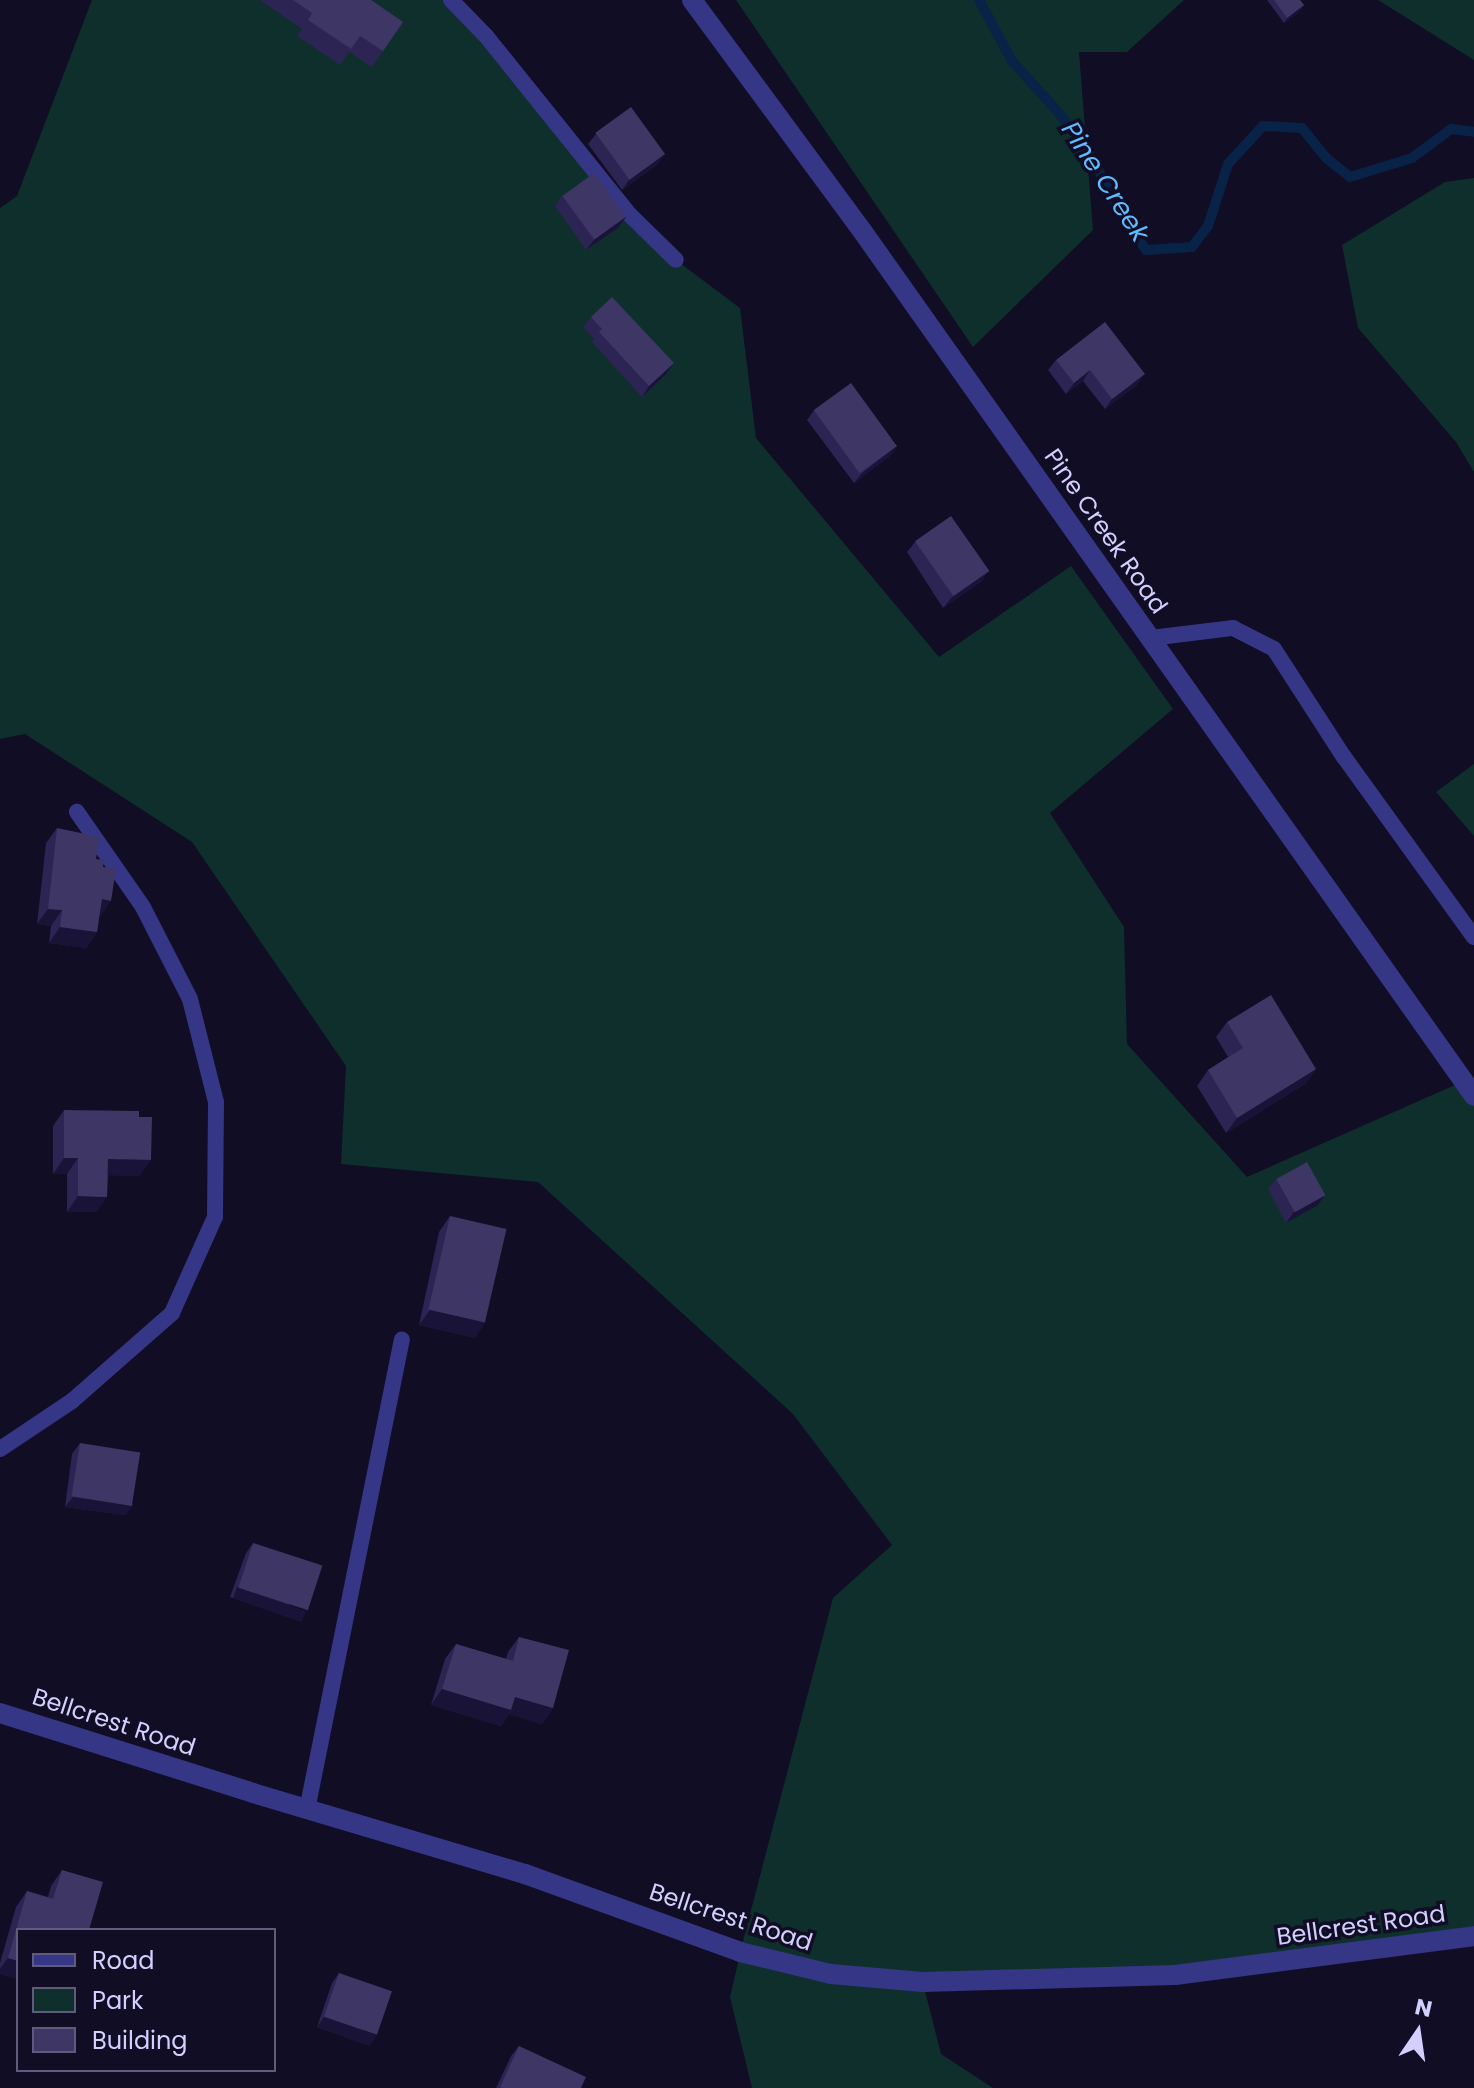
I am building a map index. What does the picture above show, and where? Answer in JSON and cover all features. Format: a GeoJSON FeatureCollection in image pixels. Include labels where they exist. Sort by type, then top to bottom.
{"type":"FeatureCollection","features":[{"type":"Feature","properties":{"kind":"street","name":"Pine Creek Road"},"geometry":{"type":"LineString","coordinates":[[692,0],[863,232],[1474,1096]]}},
{"type":"Feature","properties":{"kind":"street","name":"Bellcrest Road"},"geometry":{"type":"LineString","coordinates":[[0,1713],[307,1810],[525,1874],[740,1952],[831,1974],[876,1980],[1175,1975],[1474,1936]]}},
{"type":"Feature","properties":{"kind":"lane"},"geometry":{"type":"LineString","coordinates":[[451,0],[486,36],[630,215],[676,260]]}},
{"type":"Feature","properties":{"kind":"lane"},"geometry":{"type":"LineString","coordinates":[[1151,638],[1233,628],[1274,649],[1344,757],[1474,937]]}},
{"type":"Feature","properties":{"kind":"lane"},"geometry":{"type":"LineString","coordinates":[[0,1449],[72,1401],[172,1313],[215,1217],[216,1102],[190,999],[143,907],[77,812]]}},
{"type":"Feature","properties":{"kind":"lane"},"geometry":{"type":"LineString","coordinates":[[307,1810],[402,1339]]}},
{"type":"Feature","properties":{"kind":"green space"},"geometry":{"type":"Polygon","coordinates":[[[92,0],[451,0],[676,260],[740,308],[756,438],[939,657],[1071,566],[1173,709],[1050,813],[1124,927],[1127,1044],[1247,1177],[1464,1081],[1474,1096],[1474,1936],[1175,1975],[923,1983],[941,2054],[993,2088],[752,2088],[730,1997],[745,1933],[833,1598],[892,1545],[793,1414],[538,1182],[341,1164],[346,1066],[192,842],[25,734],[0,739],[0,208],[17,196],[92,0]]]}},
{"type":"Feature","properties":{"kind":"green space"},"geometry":{"type":"Polygon","coordinates":[[[736,0],[1184,0],[1127,52],[1079,52],[1093,230],[973,347],[736,0]]]}},
{"type":"Feature","properties":{"kind":"green space"},"geometry":{"type":"Polygon","coordinates":[[[1378,0],[1474,0],[1474,60],[1378,0]]]}},
{"type":"Feature","properties":{"kind":"green space"},"geometry":{"type":"Polygon","coordinates":[[[1474,178],[1474,472],[1456,442],[1358,328],[1342,245],[1445,182],[1474,178]]]}},
{"type":"Feature","properties":{"kind":"green space"},"geometry":{"type":"Polygon","coordinates":[[[1474,764],[1474,836],[1436,792],[1474,764]]]}},
{"type":"Feature","properties":{"kind":"building"},"geometry":{"type":"Polygon","coordinates":[[[293,0],[371,0],[403,22],[383,51],[360,36],[351,49],[308,20],[312,13],[293,0]]]}},
{"type":"Feature","properties":{"kind":"building"},"geometry":{"type":"Polygon","coordinates":[[[1274,0],[1300,0],[1304,5],[1287,18],[1274,0]]]}},
{"type":"Feature","properties":{"kind":"building"},"geometry":{"type":"Polygon","coordinates":[[[631,107],[665,154],[629,180],[595,133],[631,107]]]}},
{"type":"Feature","properties":{"kind":"building"},"geometry":{"type":"Polygon","coordinates":[[[594,173],[626,217],[594,240],[562,196],[594,173]]]}},
{"type":"Feature","properties":{"kind":"building"},"geometry":{"type":"Polygon","coordinates":[[[612,297],[674,363],[649,386],[599,332],[602,329],[591,317],[612,297]]]}},
{"type":"Feature","properties":{"kind":"building"},"geometry":{"type":"Polygon","coordinates":[[[1105,322],[1145,374],[1112,399],[1090,370],[1074,383],[1056,360],[1105,322]]]}},
{"type":"Feature","properties":{"kind":"building"},"geometry":{"type":"Polygon","coordinates":[[[851,383],[897,446],[860,473],[814,410],[851,383]]]}},
{"type":"Feature","properties":{"kind":"building"},"geometry":{"type":"Polygon","coordinates":[[[951,516],[989,571],[953,596],[915,541],[951,516]]]}},
{"type":"Feature","properties":{"kind":"building"},"geometry":{"type":"Polygon","coordinates":[[[57,828],[100,837],[96,859],[104,860],[103,867],[116,869],[111,901],[102,899],[97,932],[60,927],[62,910],[48,909],[57,828]]]}},
{"type":"Feature","properties":{"kind":"building"},"geometry":{"type":"Polygon","coordinates":[[[1271,995],[1316,1069],[1237,1118],[1208,1070],[1243,1048],[1227,1022],[1271,995]]]}},
{"type":"Feature","properties":{"kind":"building"},"geometry":{"type":"Polygon","coordinates":[[[64,1110],[139,1111],[139,1117],[152,1117],[151,1160],[108,1159],[107,1197],[78,1196],[78,1158],[64,1158],[64,1110]]]}},
{"type":"Feature","properties":{"kind":"building"},"geometry":{"type":"Polygon","coordinates":[[[1307,1162],[1325,1195],[1295,1212],[1276,1179],[1307,1162]]]}},
{"type":"Feature","properties":{"kind":"building"},"geometry":{"type":"Polygon","coordinates":[[[450,1216],[507,1229],[485,1323],[428,1310],[450,1216]]]}},
{"type":"Feature","properties":{"kind":"building"},"geometry":{"type":"Polygon","coordinates":[[[80,1443],[140,1453],[132,1506],[72,1496],[80,1443]]]}},
{"type":"Feature","properties":{"kind":"building"},"geometry":{"type":"Polygon","coordinates":[[[253,1543],[322,1566],[308,1610],[238,1588],[253,1543]]]}},
{"type":"Feature","properties":{"kind":"building"},"geometry":{"type":"Polygon","coordinates":[[[519,1637],[569,1650],[553,1708],[515,1697],[511,1710],[442,1689],[456,1644],[513,1661],[519,1637]]]}},
{"type":"Feature","properties":{"kind":"building"},"geometry":{"type":"Polygon","coordinates":[[[62,1870],[103,1882],[90,1928],[17,1928],[27,1891],[53,1899],[62,1870]]]}},
{"type":"Feature","properties":{"kind":"building"},"geometry":{"type":"Polygon","coordinates":[[[16,1930],[16,1960],[8,1958],[16,1930]]]}},
{"type":"Feature","properties":{"kind":"building"},"geometry":{"type":"Polygon","coordinates":[[[339,1973],[392,1991],[377,2035],[324,2016],[339,1973]]]}},
{"type":"Feature","properties":{"kind":"building"},"geometry":{"type":"Polygon","coordinates":[[[519,2046],[586,2077],[581,2088],[500,2087],[519,2046]]]}},
{"type":"Feature","properties":{"kind":"waterway","name":"Pine Creek"},"geometry":{"type":"LineString","coordinates":[[979,0],[1012,61],[1059,113],[1094,161],[1117,207],[1146,250],[1192,247],[1208,226],[1228,164],[1263,126],[1302,128],[1326,158],[1350,177],[1412,158],[1451,129],[1474,132]]}}]}
